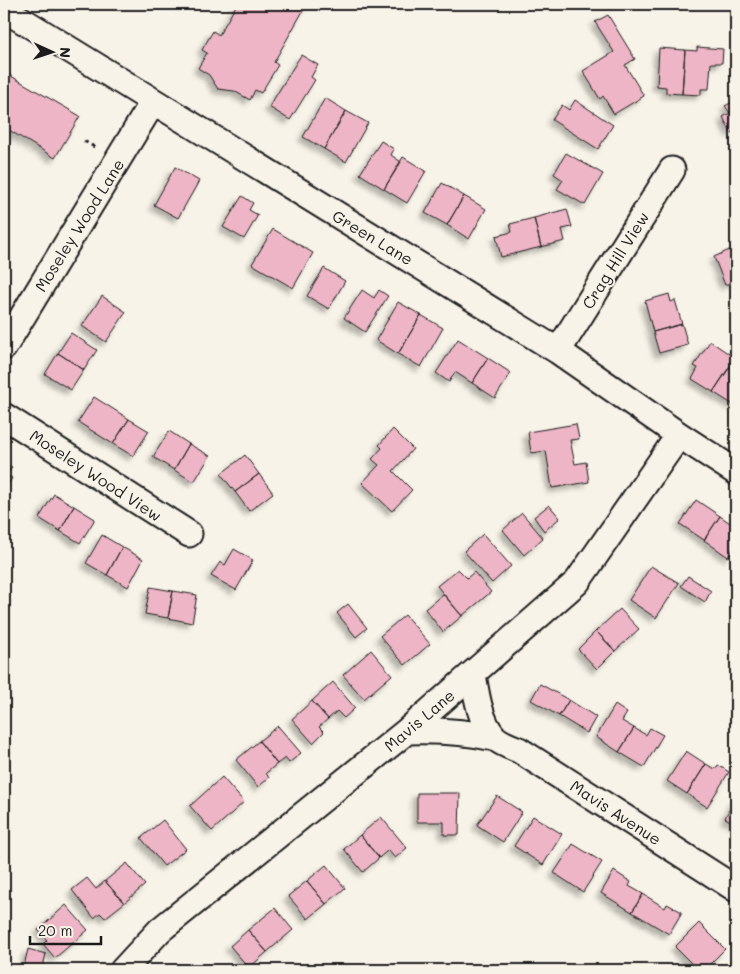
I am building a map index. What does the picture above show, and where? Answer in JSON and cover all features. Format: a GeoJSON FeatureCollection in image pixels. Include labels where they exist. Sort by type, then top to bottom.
{"type":"FeatureCollection","features":[{"type":"Feature","properties":{"kind":"street","name":"Green Lane"},"geometry":{"type":"LineString","coordinates":[[4,10],[558,351],[736,472]]}},
{"type":"Feature","properties":{"kind":"street","name":"Moseley Wood Lane"},"geometry":{"type":"LineString","coordinates":[[4,347],[153,102]]}},
{"type":"Feature","properties":{"kind":"street","name":"Crag Hill View"},"geometry":{"type":"LineString","coordinates":[[558,351],[672,170]]}},
{"type":"Feature","properties":{"kind":"street","name":"Moseley Wood View"},"geometry":{"type":"LineString","coordinates":[[4,416],[189,534]]}},
{"type":"Feature","properties":{"kind":"street","name":"Mavis Lane"},"geometry":{"type":"LineString","coordinates":[[123,970],[160,930],[406,731],[578,582],[679,435]]}},
{"type":"Feature","properties":{"kind":"street"},"geometry":{"type":"LineString","coordinates":[[473,674],[478,704],[494,738]]}},
{"type":"Feature","properties":{"kind":"street","name":"Mavis Avenue"},"geometry":{"type":"LineString","coordinates":[[406,731],[460,731],[494,738],[519,750],[736,889]]}},
{"type":"Feature","properties":{"kind":"building"},"geometry":{"type":"Polygon","coordinates":[[[237,4],[307,4],[274,62],[278,65],[261,93],[255,90],[250,100],[234,91],[218,89],[209,75],[198,68],[207,53],[202,50],[213,31],[219,35],[237,4]]]}},
{"type":"Feature","properties":{"kind":"building"},"geometry":{"type":"Polygon","coordinates":[[[608,15],[635,59],[625,65],[644,96],[614,114],[603,96],[600,99],[583,71],[614,52],[595,22],[608,15]]]}},
{"type":"Feature","properties":{"kind":"building"},"geometry":{"type":"Polygon","coordinates":[[[697,47],[723,49],[722,63],[711,63],[709,89],[701,89],[701,95],[682,94],[685,50],[697,51],[697,47]]]}},
{"type":"Feature","properties":{"kind":"building"},"geometry":{"type":"Polygon","coordinates":[[[659,48],[685,50],[682,94],[666,93],[666,87],[657,86],[659,48]]]}},
{"type":"Feature","properties":{"kind":"building"},"geometry":{"type":"Polygon","coordinates":[[[301,55],[318,65],[311,77],[315,80],[290,120],[269,107],[301,55]]]}},
{"type":"Feature","properties":{"kind":"building"},"geometry":{"type":"Polygon","coordinates":[[[4,72],[80,116],[55,158],[4,127],[4,72]]]}},
{"type":"Feature","properties":{"kind":"building"},"geometry":{"type":"Polygon","coordinates":[[[325,98],[346,111],[324,149],[303,137],[325,98]]]}},
{"type":"Feature","properties":{"kind":"building"},"geometry":{"type":"Polygon","coordinates":[[[575,100],[613,125],[598,149],[552,120],[562,105],[569,110],[575,100]]]}},
{"type":"Feature","properties":{"kind":"building"},"geometry":{"type":"Polygon","coordinates":[[[736,100],[736,130],[731,133],[723,117],[730,113],[725,106],[736,100]]]}},
{"type":"Feature","properties":{"kind":"building"},"geometry":{"type":"Polygon","coordinates":[[[346,111],[368,123],[346,162],[324,149],[346,111]]]}},
{"type":"Feature","properties":{"kind":"building"},"geometry":{"type":"Polygon","coordinates":[[[381,141],[394,149],[391,155],[401,162],[384,189],[360,174],[381,141]]]}},
{"type":"Feature","properties":{"kind":"building"},"geometry":{"type":"Polygon","coordinates":[[[566,153],[603,174],[585,205],[557,189],[563,180],[554,174],[566,153]]]}},
{"type":"Feature","properties":{"kind":"building"},"geometry":{"type":"Polygon","coordinates":[[[403,157],[426,171],[407,203],[384,189],[403,157]]]}},
{"type":"Feature","properties":{"kind":"building"},"geometry":{"type":"Polygon","coordinates":[[[175,167],[199,181],[178,218],[154,205],[175,167]]]}},
{"type":"Feature","properties":{"kind":"building"},"geometry":{"type":"Polygon","coordinates":[[[442,183],[464,196],[447,225],[425,213],[442,183]]]}},
{"type":"Feature","properties":{"kind":"building"},"geometry":{"type":"Polygon","coordinates":[[[242,196],[253,203],[249,210],[258,215],[244,239],[223,227],[242,196]]]}},
{"type":"Feature","properties":{"kind":"building"},"geometry":{"type":"Polygon","coordinates":[[[464,196],[486,209],[469,239],[447,225],[464,196]]]}},
{"type":"Feature","properties":{"kind":"building"},"geometry":{"type":"Polygon","coordinates":[[[567,209],[572,227],[562,229],[565,241],[541,247],[534,218],[567,209]]]}},
{"type":"Feature","properties":{"kind":"building"},"geometry":{"type":"Polygon","coordinates":[[[534,218],[541,247],[501,257],[496,236],[512,232],[510,224],[534,218]]]}},
{"type":"Feature","properties":{"kind":"building"},"geometry":{"type":"Polygon","coordinates":[[[273,229],[313,253],[293,288],[252,264],[273,229]]]}},
{"type":"Feature","properties":{"kind":"building"},"geometry":{"type":"Polygon","coordinates":[[[736,247],[736,280],[725,285],[714,257],[736,247]]]}},
{"type":"Feature","properties":{"kind":"building"},"geometry":{"type":"Polygon","coordinates":[[[324,268],[345,281],[329,309],[307,296],[324,268]]]}},
{"type":"Feature","properties":{"kind":"building"},"geometry":{"type":"Polygon","coordinates":[[[362,290],[374,298],[379,290],[388,296],[365,332],[344,318],[362,290]]]}},
{"type":"Feature","properties":{"kind":"building"},"geometry":{"type":"Polygon","coordinates":[[[669,294],[671,302],[675,300],[682,324],[653,332],[645,301],[669,294]]]}},
{"type":"Feature","properties":{"kind":"building"},"geometry":{"type":"Polygon","coordinates":[[[102,296],[126,312],[106,342],[82,326],[102,296]]]}},
{"type":"Feature","properties":{"kind":"building"},"geometry":{"type":"Polygon","coordinates":[[[398,302],[421,315],[398,354],[376,340],[398,302]]]}},
{"type":"Feature","properties":{"kind":"building"},"geometry":{"type":"Polygon","coordinates":[[[421,315],[443,328],[421,367],[398,354],[421,315]]]}},
{"type":"Feature","properties":{"kind":"building"},"geometry":{"type":"Polygon","coordinates":[[[682,324],[688,345],[659,353],[653,332],[682,324]]]}},
{"type":"Feature","properties":{"kind":"building"},"geometry":{"type":"Polygon","coordinates":[[[71,333],[97,350],[84,370],[58,353],[71,333]]]}},
{"type":"Feature","properties":{"kind":"building"},"geometry":{"type":"Polygon","coordinates":[[[458,339],[488,358],[472,383],[455,372],[449,382],[436,373],[458,339]]]}},
{"type":"Feature","properties":{"kind":"building"},"geometry":{"type":"Polygon","coordinates":[[[710,341],[735,358],[713,392],[692,379],[698,368],[694,366],[710,341]]]}},
{"type":"Feature","properties":{"kind":"building"},"geometry":{"type":"Polygon","coordinates":[[[58,353],[84,370],[71,390],[45,374],[58,353]]]}},
{"type":"Feature","properties":{"kind":"building"},"geometry":{"type":"Polygon","coordinates":[[[488,358],[511,373],[495,398],[472,383],[488,358]]]}},
{"type":"Feature","properties":{"kind":"building"},"geometry":{"type":"Polygon","coordinates":[[[730,367],[736,371],[735,406],[713,392],[730,367]]]}},
{"type":"Feature","properties":{"kind":"building"},"geometry":{"type":"Polygon","coordinates":[[[94,397],[129,419],[113,444],[78,422],[94,397]]]}},
{"type":"Feature","properties":{"kind":"building"},"geometry":{"type":"Polygon","coordinates":[[[129,419],[149,431],[133,456],[113,444],[129,419]]]}},
{"type":"Feature","properties":{"kind":"building"},"geometry":{"type":"Polygon","coordinates":[[[576,424],[579,439],[570,440],[575,464],[586,462],[589,482],[552,488],[546,451],[531,453],[528,432],[576,424]]]}},
{"type":"Feature","properties":{"kind":"building"},"geometry":{"type":"Polygon","coordinates":[[[393,429],[413,449],[393,471],[412,490],[392,511],[362,483],[379,465],[372,459],[382,448],[379,445],[393,429]]]}},
{"type":"Feature","properties":{"kind":"building"},"geometry":{"type":"Polygon","coordinates":[[[169,431],[189,444],[174,470],[153,457],[169,431]]]}},
{"type":"Feature","properties":{"kind":"building"},"geometry":{"type":"Polygon","coordinates":[[[189,444],[210,456],[194,482],[174,470],[189,444]]]}},
{"type":"Feature","properties":{"kind":"building"},"geometry":{"type":"Polygon","coordinates":[[[245,455],[259,474],[235,492],[221,474],[245,455]]]}},
{"type":"Feature","properties":{"kind":"building"},"geometry":{"type":"Polygon","coordinates":[[[4,462],[12,467],[7,475],[12,478],[4,492],[4,462]]]}},
{"type":"Feature","properties":{"kind":"building"},"geometry":{"type":"Polygon","coordinates":[[[259,474],[273,493],[249,511],[235,492],[259,474]]]}},
{"type":"Feature","properties":{"kind":"building"},"geometry":{"type":"Polygon","coordinates":[[[54,494],[74,506],[60,531],[39,518],[54,494]]]}},
{"type":"Feature","properties":{"kind":"building"},"geometry":{"type":"Polygon","coordinates":[[[696,500],[720,516],[704,540],[680,524],[696,500]]]}},
{"type":"Feature","properties":{"kind":"building"},"geometry":{"type":"Polygon","coordinates":[[[549,505],[560,518],[544,531],[534,517],[549,505]]]}},
{"type":"Feature","properties":{"kind":"building"},"geometry":{"type":"Polygon","coordinates":[[[74,506],[95,519],[80,543],[60,531],[74,506]]]}},
{"type":"Feature","properties":{"kind":"building"},"geometry":{"type":"Polygon","coordinates":[[[522,513],[543,538],[524,555],[503,530],[522,513]]]}},
{"type":"Feature","properties":{"kind":"building"},"geometry":{"type":"Polygon","coordinates":[[[720,516],[736,527],[736,544],[728,557],[704,540],[720,516]]]}},
{"type":"Feature","properties":{"kind":"building"},"geometry":{"type":"Polygon","coordinates":[[[483,534],[511,566],[492,583],[464,551],[483,534]]]}},
{"type":"Feature","properties":{"kind":"building"},"geometry":{"type":"Polygon","coordinates":[[[102,535],[122,547],[107,575],[86,563],[102,535]]]}},
{"type":"Feature","properties":{"kind":"building"},"geometry":{"type":"Polygon","coordinates":[[[122,547],[143,559],[128,587],[107,575],[122,547]]]}},
{"type":"Feature","properties":{"kind":"building"},"geometry":{"type":"Polygon","coordinates":[[[234,549],[253,560],[236,590],[211,576],[220,562],[225,565],[234,549]]]}},
{"type":"Feature","properties":{"kind":"building"},"geometry":{"type":"Polygon","coordinates":[[[651,566],[679,583],[656,618],[629,600],[651,566]]]}},
{"type":"Feature","properties":{"kind":"building"},"geometry":{"type":"Polygon","coordinates":[[[458,569],[467,578],[474,572],[491,592],[462,616],[437,586],[458,569]]]}},
{"type":"Feature","properties":{"kind":"building"},"geometry":{"type":"Polygon","coordinates":[[[688,576],[711,591],[705,602],[681,586],[688,576]]]}},
{"type":"Feature","properties":{"kind":"building"},"geometry":{"type":"Polygon","coordinates":[[[150,587],[173,591],[168,618],[145,614],[150,587]]]}},
{"type":"Feature","properties":{"kind":"building"},"geometry":{"type":"Polygon","coordinates":[[[173,591],[197,595],[192,623],[168,618],[173,591]]]}},
{"type":"Feature","properties":{"kind":"building"},"geometry":{"type":"Polygon","coordinates":[[[443,594],[462,616],[443,632],[425,609],[443,594]]]}},
{"type":"Feature","properties":{"kind":"building"},"geometry":{"type":"Polygon","coordinates":[[[348,604],[367,628],[356,637],[337,613],[348,604]]]}},
{"type":"Feature","properties":{"kind":"building"},"geometry":{"type":"Polygon","coordinates":[[[620,609],[639,629],[615,651],[596,631],[620,609]]]}},
{"type":"Feature","properties":{"kind":"building"},"geometry":{"type":"Polygon","coordinates":[[[405,615],[430,644],[405,665],[380,636],[405,615]]]}},
{"type":"Feature","properties":{"kind":"building"},"geometry":{"type":"Polygon","coordinates":[[[596,631],[615,651],[597,669],[578,649],[596,631]]]}},
{"type":"Feature","properties":{"kind":"building"},"geometry":{"type":"Polygon","coordinates":[[[371,650],[392,675],[364,699],[343,675],[371,650]]]}},
{"type":"Feature","properties":{"kind":"building"},"geometry":{"type":"Polygon","coordinates":[[[333,682],[355,708],[344,718],[337,711],[328,719],[312,701],[333,682]]]}},
{"type":"Feature","properties":{"kind":"building"},"geometry":{"type":"Polygon","coordinates":[[[540,684],[569,700],[559,716],[531,700],[540,684]]]}},
{"type":"Feature","properties":{"kind":"building"},"geometry":{"type":"Polygon","coordinates":[[[569,700],[596,717],[587,733],[559,716],[569,700]]]}},
{"type":"Feature","properties":{"kind":"building"},"geometry":{"type":"Polygon","coordinates":[[[312,701],[328,719],[319,727],[324,732],[313,743],[292,719],[312,701]]]}},
{"type":"Feature","properties":{"kind":"building"},"geometry":{"type":"Polygon","coordinates":[[[615,705],[627,713],[622,721],[634,728],[619,752],[596,737],[615,705]]]}},
{"type":"Feature","properties":{"kind":"building"},"geometry":{"type":"Polygon","coordinates":[[[278,726],[301,753],[289,763],[285,758],[277,764],[259,741],[278,726]]]}},
{"type":"Feature","properties":{"kind":"building"},"geometry":{"type":"Polygon","coordinates":[[[634,728],[646,735],[650,728],[663,735],[644,767],[619,752],[634,728]]]}},
{"type":"Feature","properties":{"kind":"building"},"geometry":{"type":"Polygon","coordinates":[[[259,741],[277,764],[266,773],[269,778],[258,787],[236,760],[259,741]]]}},
{"type":"Feature","properties":{"kind":"building"},"geometry":{"type":"Polygon","coordinates":[[[686,751],[706,764],[687,794],[667,781],[686,751]]]}},
{"type":"Feature","properties":{"kind":"building"},"geometry":{"type":"Polygon","coordinates":[[[706,764],[715,769],[718,765],[729,772],[707,807],[687,794],[706,764]]]}},
{"type":"Feature","properties":{"kind":"building"},"geometry":{"type":"Polygon","coordinates":[[[222,777],[244,802],[212,831],[190,806],[222,777]]]}},
{"type":"Feature","properties":{"kind":"building"},"geometry":{"type":"Polygon","coordinates":[[[417,793],[460,793],[459,835],[444,835],[444,822],[417,822],[417,793]]]}},
{"type":"Feature","properties":{"kind":"building"},"geometry":{"type":"Polygon","coordinates":[[[497,796],[522,812],[503,842],[477,825],[497,796]]]}},
{"type":"Feature","properties":{"kind":"building"},"geometry":{"type":"Polygon","coordinates":[[[736,797],[736,824],[725,818],[736,797]]]}},
{"type":"Feature","properties":{"kind":"building"},"geometry":{"type":"Polygon","coordinates":[[[533,816],[562,834],[543,865],[514,846],[533,816]]]}},
{"type":"Feature","properties":{"kind":"building"},"geometry":{"type":"Polygon","coordinates":[[[381,817],[407,848],[395,858],[388,850],[379,858],[360,835],[381,817]]]}},
{"type":"Feature","properties":{"kind":"building"},"geometry":{"type":"Polygon","coordinates":[[[163,820],[186,849],[164,866],[141,838],[163,820]]]}},
{"type":"Feature","properties":{"kind":"building"},"geometry":{"type":"Polygon","coordinates":[[[360,835],[379,858],[363,872],[344,849],[360,835]]]}},
{"type":"Feature","properties":{"kind":"building"},"geometry":{"type":"Polygon","coordinates":[[[573,844],[602,862],[583,892],[554,873],[573,844]]]}},
{"type":"Feature","properties":{"kind":"building"},"geometry":{"type":"Polygon","coordinates":[[[127,863],[145,885],[124,903],[105,881],[127,863]]]}},
{"type":"Feature","properties":{"kind":"building"},"geometry":{"type":"Polygon","coordinates":[[[326,865],[345,888],[326,904],[307,881],[326,865]]]}},
{"type":"Feature","properties":{"kind":"building"},"geometry":{"type":"Polygon","coordinates":[[[614,871],[631,882],[629,886],[643,894],[632,912],[601,893],[614,871]]]}},
{"type":"Feature","properties":{"kind":"building"},"geometry":{"type":"Polygon","coordinates":[[[87,878],[96,889],[105,881],[124,903],[105,918],[100,913],[94,918],[72,890],[87,878]]]}},
{"type":"Feature","properties":{"kind":"building"},"geometry":{"type":"Polygon","coordinates":[[[307,881],[326,904],[308,919],[288,896],[307,881]]]}},
{"type":"Feature","properties":{"kind":"building"},"geometry":{"type":"Polygon","coordinates":[[[643,894],[665,908],[667,904],[682,912],[669,934],[632,912],[643,894]]]}},
{"type":"Feature","properties":{"kind":"building"},"geometry":{"type":"Polygon","coordinates":[[[66,905],[88,930],[55,958],[43,944],[47,940],[38,930],[66,905]]]}},
{"type":"Feature","properties":{"kind":"building"},"geometry":{"type":"Polygon","coordinates":[[[275,908],[293,930],[267,952],[248,930],[275,908]]]}},
{"type":"Feature","properties":{"kind":"building"},"geometry":{"type":"Polygon","coordinates":[[[699,923],[725,949],[704,970],[698,970],[675,947],[699,923]]]}},
{"type":"Feature","properties":{"kind":"building"},"geometry":{"type":"Polygon","coordinates":[[[248,930],[267,952],[249,968],[230,946],[248,930]]]}},
{"type":"Feature","properties":{"kind":"building"},"geometry":{"type":"Polygon","coordinates":[[[28,949],[46,954],[42,970],[23,970],[28,949]]]}}]}
